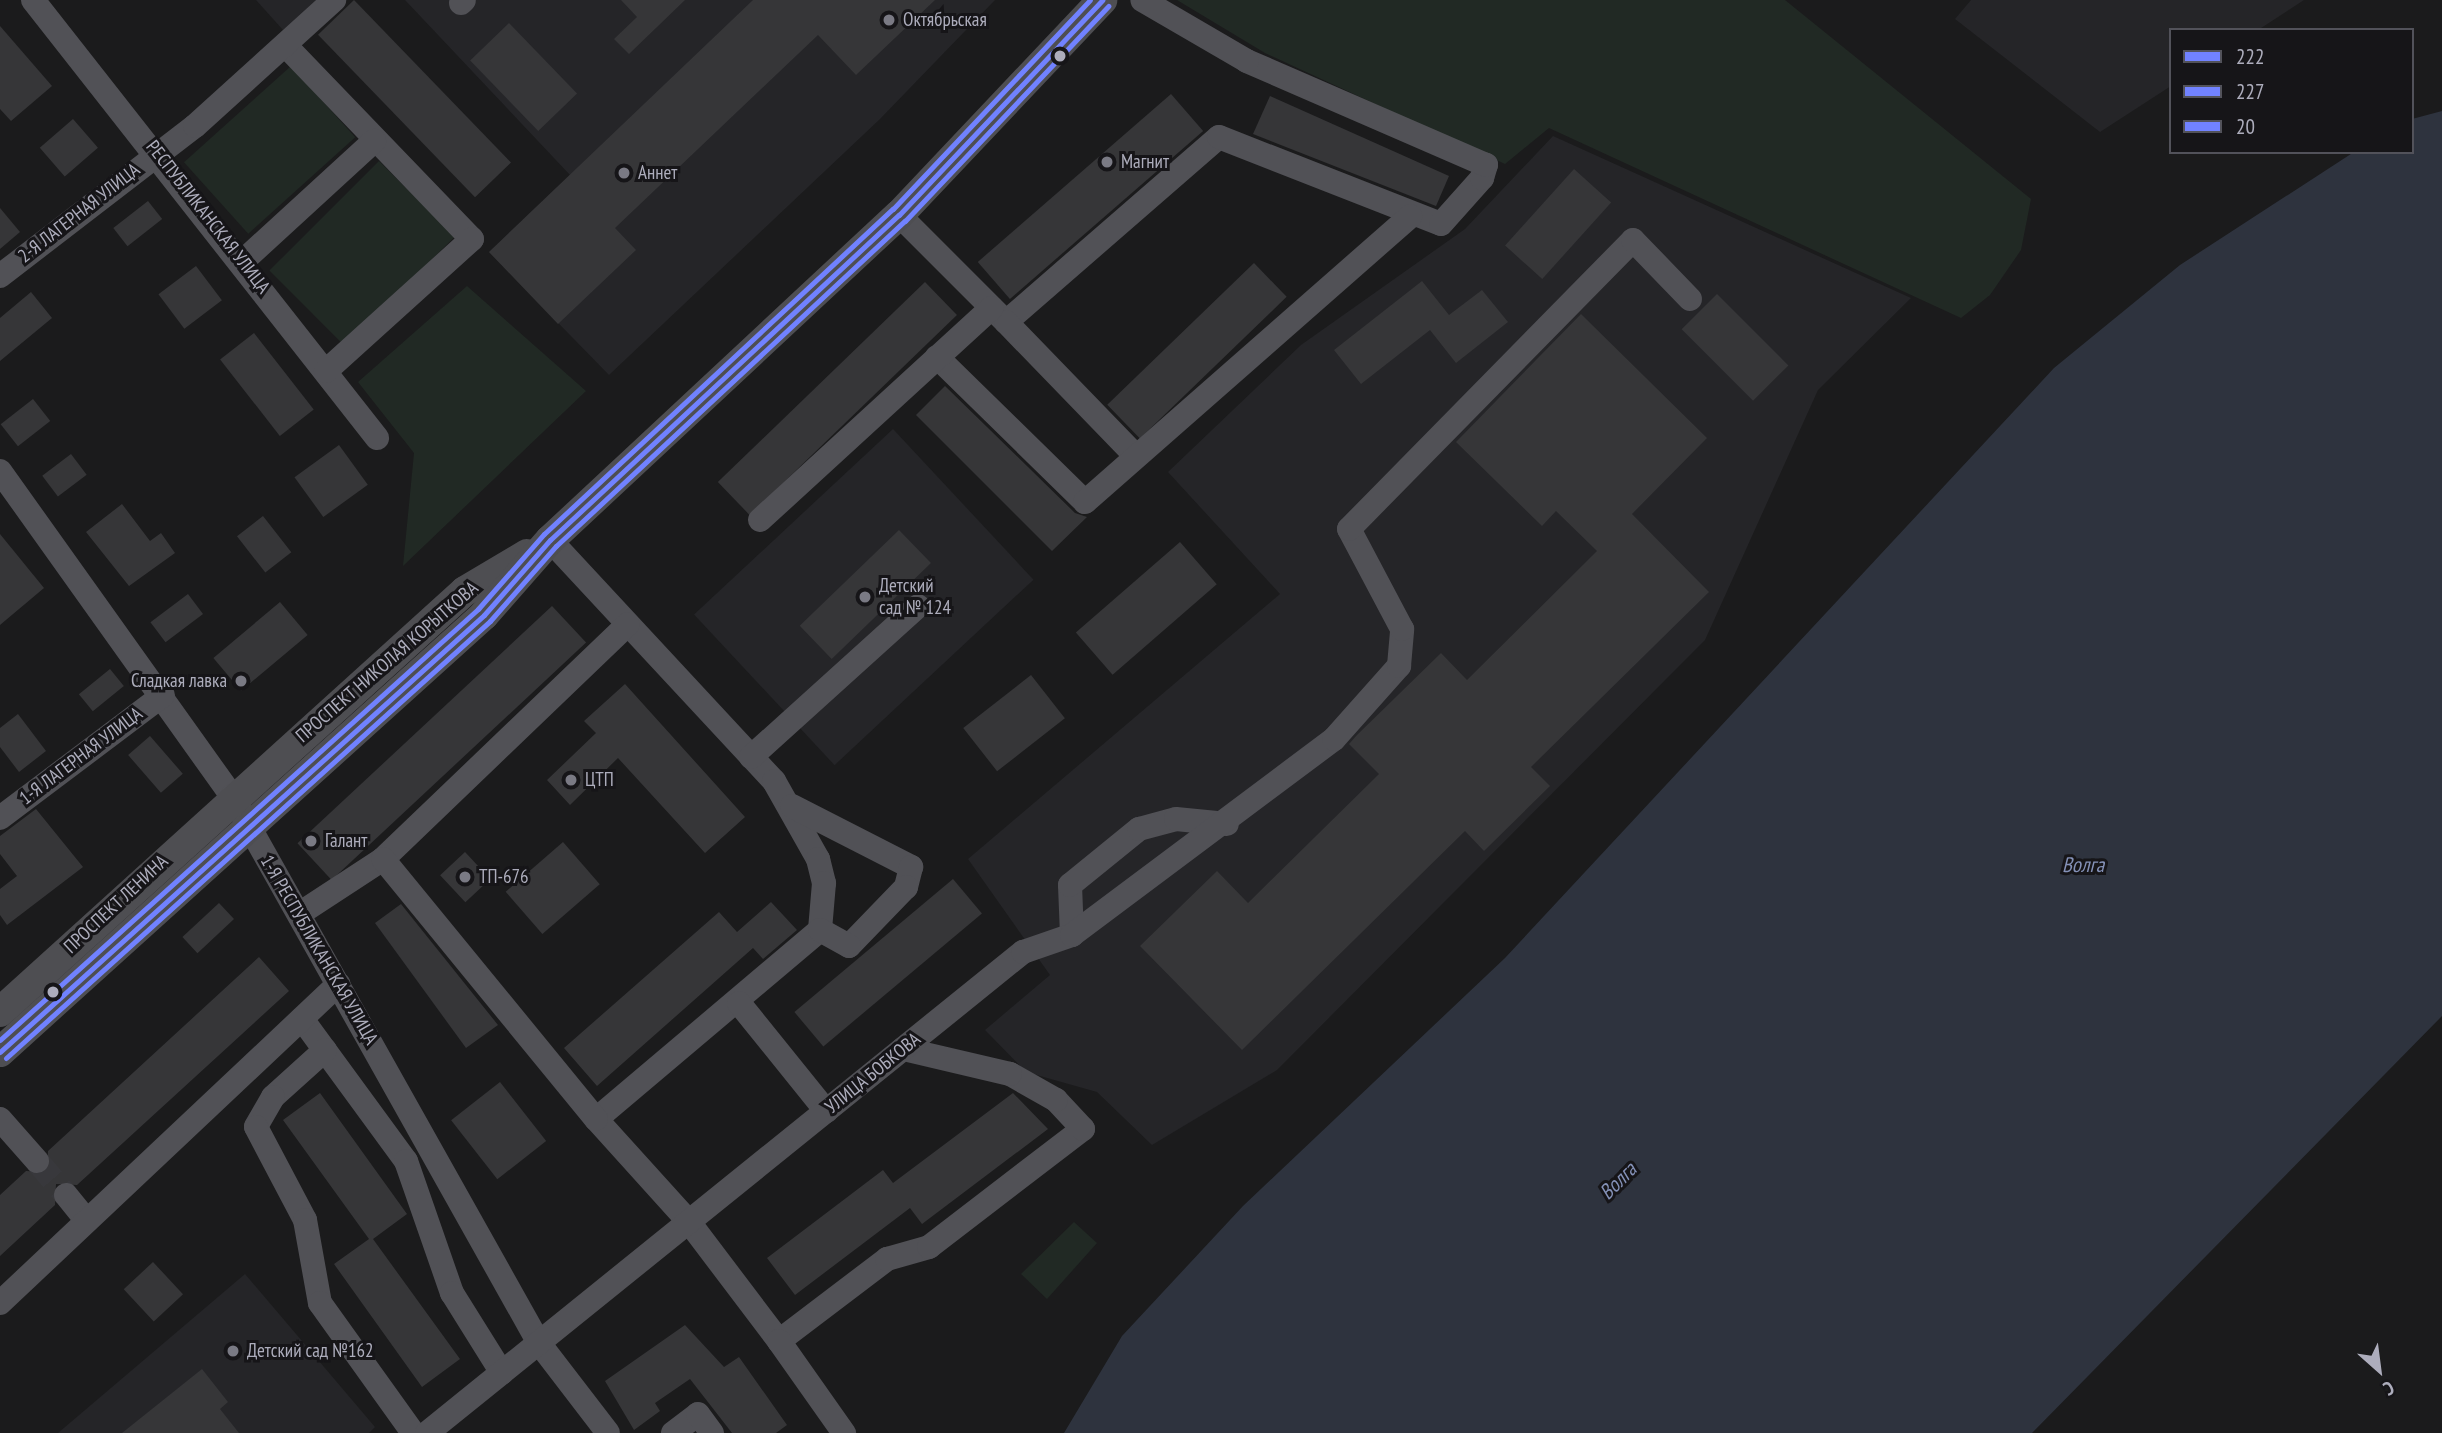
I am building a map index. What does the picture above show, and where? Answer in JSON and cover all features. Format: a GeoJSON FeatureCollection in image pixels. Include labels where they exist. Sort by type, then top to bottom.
{"type":"FeatureCollection","features":[{"type":"Feature","properties":{"kind":"main road","name":"ПРОСПЕКТ НИКОЛАЯ КОРЫТКОВА"},"geometry":{"type":"LineString","coordinates":[[250,826],[484,615],[550,540],[899,215],[1089,5]]}},
{"type":"Feature","properties":{"kind":"main road","name":"ПРОСПЕКТ НИКОЛАЯ КОРЫТКОВА"},"geometry":{"type":"LineString","coordinates":[[232,796],[465,591],[550,540]]}},
{"type":"Feature","properties":{"kind":"main road","name":"ПРОСПЕКТ ЛЕНИНА"},"geometry":{"type":"LineString","coordinates":[[0,1012],[232,796]]}},
{"type":"Feature","properties":{"kind":"main road","name":"ПРОСПЕКТ ЛЕНИНА"},"geometry":{"type":"LineString","coordinates":[[0,1052],[250,826]]}},
{"type":"Feature","properties":{"kind":"street","name":"РЕСПУБЛИКАНСКАЯ УЛИЦА"},"geometry":{"type":"LineString","coordinates":[[33,0],[157,151],[377,438]]}},
{"type":"Feature","properties":{"kind":"street","name":"2-Я ЛАГЕРНАЯ УЛИЦА"},"geometry":{"type":"LineString","coordinates":[[0,276],[286,46],[334,0]]}},
{"type":"Feature","properties":{"kind":"street"},"geometry":{"type":"LineString","coordinates":[[760,520],[937,357],[999,315],[1219,137],[1410,216],[1441,224],[1486,164],[1247,61],[1142,0]]}},
{"type":"Feature","properties":{"kind":"street"},"geometry":{"type":"LineString","coordinates":[[286,46],[374,141],[472,239],[326,371]]}},
{"type":"Feature","properties":{"kind":"street"},"geometry":{"type":"LineString","coordinates":[[243,261],[374,141]]}},
{"type":"Feature","properties":{"kind":"street"},"geometry":{"type":"LineString","coordinates":[[899,215],[1136,456]]}},
{"type":"Feature","properties":{"kind":"street"},"geometry":{"type":"LineString","coordinates":[[937,357],[1085,502],[1410,216]]}},
{"type":"Feature","properties":{"kind":"street","name":"УЛИЦА БОБКОВА"},"geometry":{"type":"LineString","coordinates":[[427,1433],[1029,948],[1072,935],[1227,824],[1335,738],[1399,666],[1402,629],[1349,529],[1633,240],[1690,299]]}},
{"type":"Feature","properties":{"kind":"street","name":"1-Я РЕСПУБЛИКАНСКАЯ УЛИЦА"},"geometry":{"type":"LineString","coordinates":[[0,471],[163,695],[232,796],[539,1343],[608,1433]]}},
{"type":"Feature","properties":{"kind":"street"},"geometry":{"type":"LineString","coordinates":[[550,540],[751,757],[792,806],[824,883],[820,930],[739,1003],[596,1119]]}},
{"type":"Feature","properties":{"kind":"street"},"geometry":{"type":"LineString","coordinates":[[751,757],[918,606]]}},
{"type":"Feature","properties":{"kind":"street"},"geometry":{"type":"LineString","coordinates":[[299,915],[383,859],[628,624]]}},
{"type":"Feature","properties":{"kind":"street","name":"1-Я ЛАГЕРНАЯ УЛИЦА"},"geometry":{"type":"LineString","coordinates":[[0,818],[163,695]]}},
{"type":"Feature","properties":{"kind":"street"},"geometry":{"type":"LineString","coordinates":[[792,806],[911,867],[906,887],[849,946],[820,930]]}},
{"type":"Feature","properties":{"kind":"street"},"geometry":{"type":"LineString","coordinates":[[1072,935],[1070,885],[1139,829],[1176,819],[1227,824]]}},
{"type":"Feature","properties":{"kind":"street"},"geometry":{"type":"LineString","coordinates":[[383,859],[596,1119],[689,1222],[844,1433]]}},
{"type":"Feature","properties":{"kind":"street"},"geometry":{"type":"LineString","coordinates":[[0,1303],[339,984]]}},
{"type":"Feature","properties":{"kind":"street"},"geometry":{"type":"LineString","coordinates":[[739,1003],[826,1111]]}},
{"type":"Feature","properties":{"kind":"street"},"geometry":{"type":"LineString","coordinates":[[302,1019],[406,1161],[452,1293],[502,1373]]}},
{"type":"Feature","properties":{"kind":"street"},"geometry":{"type":"LineString","coordinates":[[779,1341],[887,1259],[929,1247],[1083,1129],[1056,1100],[1010,1074],[903,1049]]}},
{"type":"Feature","properties":{"kind":"street"},"geometry":{"type":"LineString","coordinates":[[325,1050],[273,1097],[256,1126],[305,1220],[320,1303],[413,1433]]}},
{"type":"Feature","properties":{"kind":"street"},"geometry":{"type":"LineString","coordinates":[[0,1119],[37,1161]]}},
{"type":"Feature","properties":{"kind":"street"},"geometry":{"type":"LineString","coordinates":[[66,1195],[87,1221]]}},
{"type":"Feature","properties":{"kind":"street"},"geometry":{"type":"LineString","coordinates":[[673,1433],[698,1414],[712,1433]]}},
{"type":"Feature","properties":{"kind":"shaded area"},"geometry":{"type":"Polygon","coordinates":[[[256,0],[334,0],[283,30],[256,0]]]}},
{"type":"Feature","properties":{"kind":"shaded area"},"geometry":{"type":"Polygon","coordinates":[[[405,0],[995,0],[880,119],[609,375],[489,252],[570,175],[405,0]]]}},
{"type":"Feature","properties":{"kind":"shaded area"},"geometry":{"type":"Polygon","coordinates":[[[1177,0],[1785,0],[2031,199],[2021,250],[1990,295],[1961,318],[1549,128],[1505,164],[1265,53],[1177,0]]]}},
{"type":"Feature","properties":{"kind":"shaded area"},"geometry":{"type":"Polygon","coordinates":[[[1971,0],[2304,0],[2261,28],[2169,28],[2169,87],[2100,132],[1955,19],[1971,0]]]}},
{"type":"Feature","properties":{"kind":"shaded area"},"geometry":{"type":"Polygon","coordinates":[[[291,66],[355,137],[248,234],[184,162],[291,66]]]}},
{"type":"Feature","properties":{"kind":"shaded area"},"geometry":{"type":"Polygon","coordinates":[[[1553,136],[1911,298],[1818,390],[1705,640],[1277,1070],[1152,1145],[1097,1092],[1026,1072],[985,1030],[1050,975],[968,859],[1280,594],[1168,472],[1301,345],[1465,229],[1553,136]]]}},
{"type":"Feature","properties":{"kind":"shaded area"},"geometry":{"type":"Polygon","coordinates":[[[379,161],[455,237],[345,346],[269,271],[379,161]]]}},
{"type":"Feature","properties":{"kind":"shaded area"},"geometry":{"type":"Polygon","coordinates":[[[467,286],[586,391],[403,566],[414,453],[358,382],[467,286]]]}},
{"type":"Feature","properties":{"kind":"shaded area","name":"Детский сад № 124"},"geometry":{"type":"Polygon","coordinates":[[[893,429],[1033,580],[835,765],[694,615],[893,429]]]}},
{"type":"Feature","properties":{"kind":"shaded area"},"geometry":{"type":"Polygon","coordinates":[[[1074,1222],[1097,1243],[1047,1299],[1021,1274],[1074,1222]]]}},
{"type":"Feature","properties":{"kind":"shaded area","name":"Детский сад №162"},"geometry":{"type":"Polygon","coordinates":[[[245,1274],[375,1427],[369,1433],[58,1433],[245,1274]]]}},
{"type":"Feature","properties":{"kind":"water","name":"Волга"},"geometry":{"type":"Polygon","coordinates":[[[2442,111],[2442,1016],[2032,1433],[1064,1433],[1122,1336],[1243,1206],[1505,958],[2054,368],[2180,265],[2351,154],[2414,154],[2414,118],[2442,111]]]}},
{"type":"Feature","properties":{"kind":"building"},"geometry":{"type":"Polygon","coordinates":[[[354,0],[511,163],[475,197],[318,35],[354,0]]]}},
{"type":"Feature","properties":{"kind":"building"},"geometry":{"type":"Polygon","coordinates":[[[621,0],[685,0],[629,54],[614,39],[637,17],[621,0]]]}},
{"type":"Feature","properties":{"kind":"building"},"geometry":{"type":"Polygon","coordinates":[[[753,0],[935,0],[856,75],[818,35],[615,228],[636,250],[558,324],[489,252],[753,0]]]}},
{"type":"Feature","properties":{"kind":"building"},"geometry":{"type":"Polygon","coordinates":[[[509,23],[577,93],[538,131],[470,61],[509,23]]]}},
{"type":"Feature","properties":{"kind":"building"},"geometry":{"type":"Polygon","coordinates":[[[0,26],[52,86],[11,121],[0,109],[0,26]]]}},
{"type":"Feature","properties":{"kind":"building"},"geometry":{"type":"Polygon","coordinates":[[[1171,94],[1203,131],[1010,299],[978,262],[1171,94]]]}},
{"type":"Feature","properties":{"kind":"building"},"geometry":{"type":"Polygon","coordinates":[[[1270,96],[1449,176],[1436,206],[1253,134],[1270,96]]]}},
{"type":"Feature","properties":{"kind":"building"},"geometry":{"type":"Polygon","coordinates":[[[73,119],[98,148],[65,177],[40,148],[73,119]]]}},
{"type":"Feature","properties":{"kind":"building"},"geometry":{"type":"Polygon","coordinates":[[[1574,169],[1611,202],[1542,279],[1505,246],[1574,169]]]}},
{"type":"Feature","properties":{"kind":"building"},"geometry":{"type":"Polygon","coordinates":[[[148,201],[162,219],[127,246],[113,228],[148,201]]]}},
{"type":"Feature","properties":{"kind":"building"},"geometry":{"type":"Polygon","coordinates":[[[0,208],[20,232],[0,249],[0,208]]]}},
{"type":"Feature","properties":{"kind":"building"},"geometry":{"type":"Polygon","coordinates":[[[1254,263],[1287,297],[1140,439],[1107,405],[1254,263]]]}},
{"type":"Feature","properties":{"kind":"building"},"geometry":{"type":"Polygon","coordinates":[[[196,266],[222,300],[184,329],[158,294],[196,266]]]}},
{"type":"Feature","properties":{"kind":"building"},"geometry":{"type":"Polygon","coordinates":[[[1422,281],[1449,315],[1482,290],[1508,322],[1456,363],[1430,330],[1361,384],[1334,350],[1422,281]]]}},
{"type":"Feature","properties":{"kind":"building"},"geometry":{"type":"Polygon","coordinates":[[[925,282],[957,315],[750,515],[718,482],[925,282]]]}},
{"type":"Feature","properties":{"kind":"building"},"geometry":{"type":"Polygon","coordinates":[[[31,292],[52,318],[0,361],[0,318],[31,292]]]}},
{"type":"Feature","properties":{"kind":"building"},"geometry":{"type":"Polygon","coordinates":[[[1717,294],[1788,365],[1753,401],[1682,329],[1717,294]]]}},
{"type":"Feature","properties":{"kind":"building"},"geometry":{"type":"Polygon","coordinates":[[[1581,314],[1707,438],[1632,514],[1709,592],[1531,767],[1550,786],[1484,851],[1465,831],[1242,1050],[1140,946],[1217,871],[1248,903],[1379,774],[1349,744],[1357,735],[1441,653],[1467,680],[1597,551],[1556,511],[1542,526],[1456,442],[1581,314]]]}},
{"type":"Feature","properties":{"kind":"building"},"geometry":{"type":"Polygon","coordinates":[[[254,333],[314,409],[280,436],[220,359],[254,333]]]}},
{"type":"Feature","properties":{"kind":"building"},"geometry":{"type":"Polygon","coordinates":[[[945,386],[1075,513],[1087,517],[1052,551],[916,415],[945,386]]]}},
{"type":"Feature","properties":{"kind":"building"},"geometry":{"type":"Polygon","coordinates":[[[33,399],[50,421],[18,446],[1,424],[33,399]]]}},
{"type":"Feature","properties":{"kind":"building"},"geometry":{"type":"Polygon","coordinates":[[[339,445],[368,485],[323,517],[295,477],[339,445]]]}},
{"type":"Feature","properties":{"kind":"building"},"geometry":{"type":"Polygon","coordinates":[[[71,454],[87,475],[58,496],[42,476],[71,454]]]}},
{"type":"Feature","properties":{"kind":"building"},"geometry":{"type":"Polygon","coordinates":[[[122,504],[150,541],[161,533],[175,553],[129,586],[86,532],[122,504]]]}},
{"type":"Feature","properties":{"kind":"building"},"geometry":{"type":"Polygon","coordinates":[[[263,516],[291,552],[265,573],[237,536],[263,516]]]}},
{"type":"Feature","properties":{"kind":"building"},"geometry":{"type":"Polygon","coordinates":[[[899,530],[931,563],[832,659],[800,626],[899,530]]]}},
{"type":"Feature","properties":{"kind":"building"},"geometry":{"type":"Polygon","coordinates":[[[0,534],[44,588],[0,625],[0,534]]]}},
{"type":"Feature","properties":{"kind":"building"},"geometry":{"type":"Polygon","coordinates":[[[1180,542],[1217,584],[1113,675],[1076,633],[1180,542]]]}},
{"type":"Feature","properties":{"kind":"building"},"geometry":{"type":"Polygon","coordinates":[[[188,594],[203,614],[166,642],[150,622],[188,594]]]}},
{"type":"Feature","properties":{"kind":"building"},"geometry":{"type":"Polygon","coordinates":[[[280,602],[308,635],[241,691],[213,658],[280,602]]]}},
{"type":"Feature","properties":{"kind":"building"},"geometry":{"type":"Polygon","coordinates":[[[552,606],[586,643],[332,880],[297,843],[552,606]]]}},
{"type":"Feature","properties":{"kind":"building"},"geometry":{"type":"Polygon","coordinates":[[[110,669],[124,686],[93,711],[79,694],[110,669]]]}},
{"type":"Feature","properties":{"kind":"building"},"geometry":{"type":"Polygon","coordinates":[[[1031,675],[1065,718],[997,771],[963,728],[1031,675]]]}},
{"type":"Feature","properties":{"kind":"building"},"geometry":{"type":"Polygon","coordinates":[[[625,684],[745,817],[705,853],[618,758],[570,805],[547,780],[596,733],[584,721],[625,684]]]}},
{"type":"Feature","properties":{"kind":"building"},"geometry":{"type":"Polygon","coordinates":[[[18,714],[46,751],[19,772],[0,747],[0,728],[18,714]]]}},
{"type":"Feature","properties":{"kind":"building"},"geometry":{"type":"Polygon","coordinates":[[[150,736],[183,774],[161,793],[128,755],[150,736]]]}},
{"type":"Feature","properties":{"kind":"building"},"geometry":{"type":"Polygon","coordinates":[[[36,809],[83,867],[7,925],[0,915],[0,889],[17,876],[0,854],[0,836],[36,809]]]}},
{"type":"Feature","properties":{"kind":"building"},"geometry":{"type":"Polygon","coordinates":[[[563,842],[600,884],[542,934],[506,892],[563,842]]]}},
{"type":"Feature","properties":{"kind":"building","name":"ТП-676"},"geometry":{"type":"Polygon","coordinates":[[[465,852],[490,879],[465,902],[440,875],[465,852]]]}},
{"type":"Feature","properties":{"kind":"building"},"geometry":{"type":"Polygon","coordinates":[[[953,879],[982,913],[823,1047],[794,1012],[953,879]]]}},
{"type":"Feature","properties":{"kind":"building"},"geometry":{"type":"Polygon","coordinates":[[[771,902],[797,930],[763,959],[753,948],[597,1086],[564,1048],[719,912],[737,932],[771,902]]]}},
{"type":"Feature","properties":{"kind":"building"},"geometry":{"type":"Polygon","coordinates":[[[219,903],[234,919],[197,953],[182,937],[219,903]]]}},
{"type":"Feature","properties":{"kind":"building"},"geometry":{"type":"Polygon","coordinates":[[[401,904],[498,1025],[466,1048],[375,923],[401,904]]]}},
{"type":"Feature","properties":{"kind":"building"},"geometry":{"type":"Polygon","coordinates":[[[259,957],[289,991],[77,1185],[56,1184],[55,1205],[0,1256],[0,1195],[26,1171],[47,1172],[48,1151],[259,957]]]}},
{"type":"Feature","properties":{"kind":"building"},"geometry":{"type":"Polygon","coordinates":[[[500,1082],[546,1141],[497,1179],[451,1120],[500,1082]]]}},
{"type":"Feature","properties":{"kind":"building"},"geometry":{"type":"Polygon","coordinates":[[[320,1093],[407,1214],[373,1239],[460,1359],[422,1387],[334,1264],[369,1239],[283,1120],[320,1093]]]}},
{"type":"Feature","properties":{"kind":"building"},"geometry":{"type":"Polygon","coordinates":[[[1013,1093],[1048,1129],[922,1224],[910,1208],[795,1295],[767,1258],[883,1170],[893,1183],[1013,1093]]]}},
{"type":"Feature","properties":{"kind":"building"},"geometry":{"type":"Polygon","coordinates":[[[153,1262],[183,1294],[154,1321],[124,1289],[153,1262]]]}},
{"type":"Feature","properties":{"kind":"building"},"geometry":{"type":"Polygon","coordinates":[[[685,1325],[724,1367],[739,1357],[787,1425],[776,1433],[732,1433],[690,1379],[655,1403],[660,1411],[634,1430],[605,1381],[685,1325]]]}},
{"type":"Feature","properties":{"kind":"building"},"geometry":{"type":"Polygon","coordinates":[[[202,1369],[228,1402],[220,1409],[239,1433],[122,1433],[202,1369]]]}},
{"type":"Feature","properties":{"kind":"tunnel"},"geometry":{"type":"LineString","coordinates":[[37,1161],[66,1195]]}},
{"type":"Feature","properties":{"kind":"transit line","name":"20"},"geometry":{"type":"LineString","coordinates":[[0,1040],[478,609],[544,534],[893,209],[1090,0]]}},
{"type":"Feature","properties":{"kind":"transit line","name":"222"},"geometry":{"type":"LineString","coordinates":[[0,1052],[484,615],[550,540],[899,215],[1102,0]]}},
{"type":"Feature","properties":{"kind":"transit line","name":"227"},"geometry":{"type":"LineString","coordinates":[[6,1058],[490,621],[556,546],[905,221],[1108,6]]}},
{"type":"Feature","properties":{"kind":"place","name":"Октябрьская"},"geometry":{"type":"Point","coordinates":[889,20]}},
{"type":"Feature","properties":{"kind":"place","name":"Магнит"},"geometry":{"type":"Point","coordinates":[1107,162]}},
{"type":"Feature","properties":{"kind":"place","name":"Аннет"},"geometry":{"type":"Point","coordinates":[624,173]}},
{"type":"Feature","properties":{"kind":"place","name":"Детский сад № 124"},"geometry":{"type":"Point","coordinates":[865,597]}},
{"type":"Feature","properties":{"kind":"place","name":"Сладкая лавка"},"geometry":{"type":"Point","coordinates":[241,681]}},
{"type":"Feature","properties":{"kind":"place","name":"ЦТП"},"geometry":{"type":"Point","coordinates":[571,780]}},
{"type":"Feature","properties":{"kind":"place","name":"Галант"},"geometry":{"type":"Point","coordinates":[311,841]}},
{"type":"Feature","properties":{"kind":"place","name":"ТП-676"},"geometry":{"type":"Point","coordinates":[465,877]}},
{"type":"Feature","properties":{"kind":"place","name":"Детский сад №162"},"geometry":{"type":"Point","coordinates":[233,1351]}}]}
